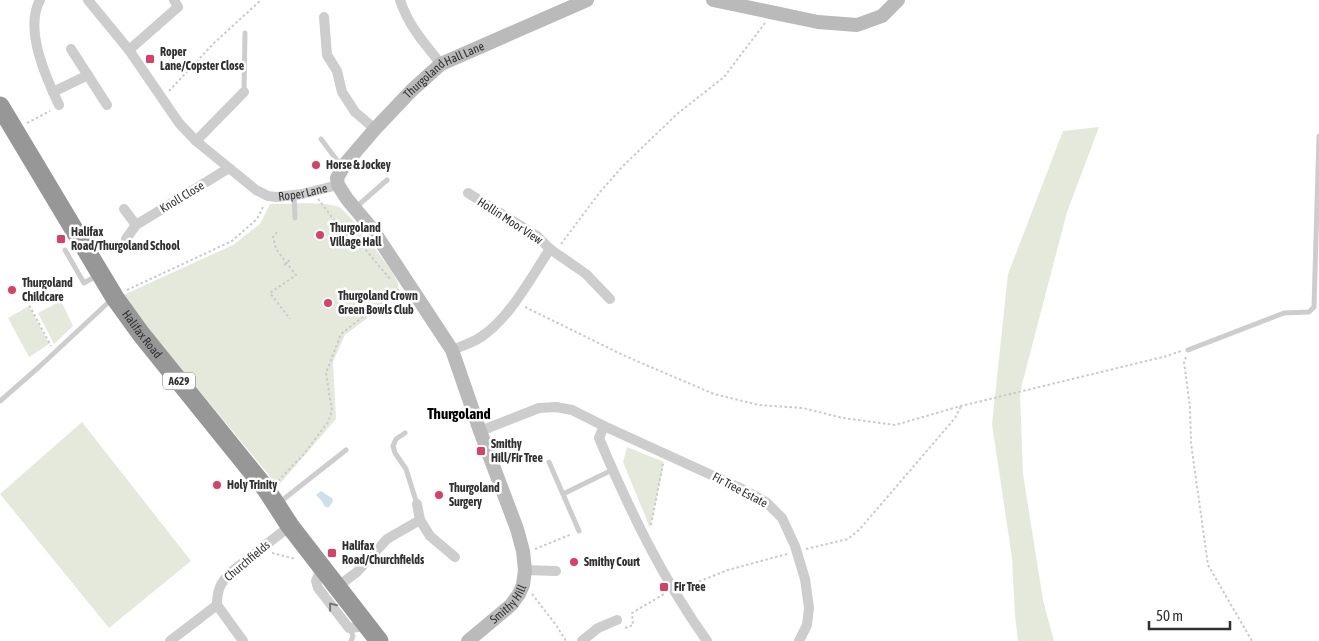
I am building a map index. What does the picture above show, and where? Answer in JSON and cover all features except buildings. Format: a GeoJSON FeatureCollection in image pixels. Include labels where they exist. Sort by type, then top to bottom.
{"type":"FeatureCollection","features":[{"type":"Feature","properties":{"kind":"highway","name":"Halifax Road"},"geometry":{"type":"LineString","coordinates":[[0,106],[115,297],[141,334],[272,499],[290,526],[338,586],[358,627],[379,641]]}},
{"type":"Feature","properties":{"kind":"street"},"geometry":{"type":"LineString","coordinates":[[40,0],[34,20],[36,38],[45,74],[59,105]]}},
{"type":"Feature","properties":{"kind":"street","name":"Roper Lane"},"geometry":{"type":"LineString","coordinates":[[88,0],[129,50],[179,123],[196,141],[256,190],[268,196],[294,195],[338,185],[373,230],[452,350],[517,529],[523,554]]}},
{"type":"Feature","properties":{"kind":"street"},"geometry":{"type":"LineString","coordinates":[[129,50],[178,7],[174,0]]}},
{"type":"Feature","properties":{"kind":"street"},"geometry":{"type":"LineString","coordinates":[[400,0],[405,16],[416,34],[441,64]]}},
{"type":"Feature","properties":{"kind":"street","name":"Thurgoland Hall Lane"},"geometry":{"type":"LineString","coordinates":[[338,185],[338,178],[343,167],[375,129],[411,91],[441,64],[587,0]]}},
{"type":"Feature","properties":{"kind":"street"},"geometry":{"type":"LineString","coordinates":[[713,0],[772,14],[818,22],[857,25],[882,16],[898,0]]}},
{"type":"Feature","properties":{"kind":"street"},"geometry":{"type":"LineString","coordinates":[[324,17],[327,56],[337,71],[342,92],[355,112],[375,129]]}},
{"type":"Feature","properties":{"kind":"street"},"geometry":{"type":"LineString","coordinates":[[71,49],[107,106]]}},
{"type":"Feature","properties":{"kind":"street"},"geometry":{"type":"LineString","coordinates":[[53,92],[88,75]]}},
{"type":"Feature","properties":{"kind":"street"},"geometry":{"type":"LineString","coordinates":[[196,141],[244,92]]}},
{"type":"Feature","properties":{"kind":"street","name":"Knoll Close"},"geometry":{"type":"LineString","coordinates":[[126,239],[136,225],[229,168]]}},
{"type":"Feature","properties":{"kind":"street","name":"Hollin Moor View"},"geometry":{"type":"LineString","coordinates":[[468,193],[537,236],[586,274],[610,300]]}},
{"type":"Feature","properties":{"kind":"street"},"geometry":{"type":"LineString","coordinates":[[124,209],[136,225]]}},
{"type":"Feature","properties":{"kind":"street","name":"Hollin Moor View"},"geometry":{"type":"LineString","coordinates":[[452,350],[467,345],[482,336],[495,324],[553,250]]}},
{"type":"Feature","properties":{"kind":"street","name":"Fir Tree Estate"},"geometry":{"type":"LineString","coordinates":[[480,431],[539,408],[556,407],[572,410],[766,502],[782,518],[795,546],[805,579],[809,608],[807,625],[799,641]]}},
{"type":"Feature","properties":{"kind":"street"},"geometry":{"type":"LineString","coordinates":[[604,426],[599,438],[647,544],[673,589],[707,641]]}},
{"type":"Feature","properties":{"kind":"street"},"geometry":{"type":"LineString","coordinates":[[417,504],[420,520],[430,536],[455,557]]}},
{"type":"Feature","properties":{"kind":"street"},"geometry":{"type":"LineString","coordinates":[[338,586],[357,572],[388,539],[420,520]]}},
{"type":"Feature","properties":{"kind":"street","name":"Churchfields"},"geometry":{"type":"LineString","coordinates":[[217,605],[217,595],[223,580],[290,526]]}},
{"type":"Feature","properties":{"kind":"street","name":"Smithy Hill"},"geometry":{"type":"LineString","coordinates":[[468,641],[511,605],[523,584],[525,570],[523,554]]}},
{"type":"Feature","properties":{"kind":"street"},"geometry":{"type":"LineString","coordinates":[[322,566],[316,581],[318,588],[358,627]]}},
{"type":"Feature","properties":{"kind":"street"},"geometry":{"type":"LineString","coordinates":[[525,570],[556,571]]}},
{"type":"Feature","properties":{"kind":"street"},"geometry":{"type":"LineString","coordinates":[[170,641],[217,605],[243,641]]}},
{"type":"Feature","properties":{"kind":"street"},"geometry":{"type":"LineString","coordinates":[[582,641],[598,628],[618,620]]}},
{"type":"Feature","properties":{"kind":"lane"},"geometry":{"type":"LineString","coordinates":[[244,92],[245,33]]}},
{"type":"Feature","properties":{"kind":"lane"},"geometry":{"type":"LineString","coordinates":[[1188,350],[1189,348],[1284,313],[1309,312],[1314,307],[1319,136]]}},
{"type":"Feature","properties":{"kind":"lane"},"geometry":{"type":"LineString","coordinates":[[321,139],[343,167]]}},
{"type":"Feature","properties":{"kind":"lane"},"geometry":{"type":"LineString","coordinates":[[355,208],[387,180]]}},
{"type":"Feature","properties":{"kind":"lane"},"geometry":{"type":"LineString","coordinates":[[294,195],[295,218]]}},
{"type":"Feature","properties":{"kind":"lane"},"geometry":{"type":"LineString","coordinates":[[65,250],[84,283],[101,274]]}},
{"type":"Feature","properties":{"kind":"lane"},"geometry":{"type":"LineString","coordinates":[[0,401],[115,297]]}},
{"type":"Feature","properties":{"kind":"lane"},"geometry":{"type":"LineString","coordinates":[[405,433],[396,439],[393,446],[406,468],[417,504]]}},
{"type":"Feature","properties":{"kind":"lane"},"geometry":{"type":"LineString","coordinates":[[272,499],[346,450]]}},
{"type":"Feature","properties":{"kind":"lane"},"geometry":{"type":"LineString","coordinates":[[549,462],[580,531]]}},
{"type":"Feature","properties":{"kind":"lane"},"geometry":{"type":"LineString","coordinates":[[563,494],[612,470]]}},
{"type":"Feature","properties":{"kind":"lane"},"geometry":{"type":"LineString","coordinates":[[351,641],[358,627]]}},
{"type":"Feature","properties":{"kind":"path"},"geometry":{"type":"LineString","coordinates":[[162,98],[214,43],[262,0]]}},
{"type":"Feature","properties":{"kind":"path"},"geometry":{"type":"LineString","coordinates":[[553,250],[622,167],[677,114],[724,77],[772,14]]}},
{"type":"Feature","properties":{"kind":"path"},"geometry":{"type":"LineString","coordinates":[[14,130],[59,105]]}},
{"type":"Feature","properties":{"kind":"path"},"geometry":{"type":"LineString","coordinates":[[312,191],[342,230],[364,248],[391,281],[400,283],[406,281]]}},
{"type":"Feature","properties":{"kind":"path"},"geometry":{"type":"LineString","coordinates":[[115,297],[232,240],[257,219],[268,196]]}},
{"type":"Feature","properties":{"kind":"path"},"geometry":{"type":"LineString","coordinates":[[277,232],[273,237],[276,249],[285,264],[296,275],[270,293],[290,319]]}},
{"type":"Feature","properties":{"kind":"path"},"geometry":{"type":"LineString","coordinates":[[285,264],[291,259]]}},
{"type":"Feature","properties":{"kind":"path"},"geometry":{"type":"LineString","coordinates":[[272,499],[328,422],[332,410],[326,373],[341,334],[393,294],[406,281]]}},
{"type":"Feature","properties":{"kind":"path"},"geometry":{"type":"LineString","coordinates":[[27,301],[55,352]]}},
{"type":"Feature","properties":{"kind":"path"},"geometry":{"type":"LineString","coordinates":[[514,302],[625,356],[714,394],[759,405],[803,408],[843,418],[895,426],[960,406],[1188,350]]}},
{"type":"Feature","properties":{"kind":"path"},"geometry":{"type":"LineString","coordinates":[[1188,350],[1184,362],[1190,407],[1191,443],[1208,565],[1252,641]]}},
{"type":"Feature","properties":{"kind":"path"},"geometry":{"type":"LineString","coordinates":[[647,544],[666,454]]}},
{"type":"Feature","properties":{"kind":"path"},"geometry":{"type":"LineString","coordinates":[[523,554],[580,531]]}},
{"type":"Feature","properties":{"kind":"path"},"geometry":{"type":"LineString","coordinates":[[260,550],[322,566]]}},
{"type":"Feature","properties":{"kind":"path"},"geometry":{"type":"LineString","coordinates":[[523,584],[537,599],[566,641]]}},
{"type":"Feature","properties":{"kind":"shaded area"},"geometry":{"type":"Polygon","coordinates":[[[1099,127],[1067,212],[1020,392],[1023,474],[1043,600],[1054,641],[1018,641],[1012,558],[992,424],[1008,274],[1063,131],[1099,127]]]}},
{"type":"Feature","properties":{"kind":"shaded area"},"geometry":{"type":"Polygon","coordinates":[[[315,203],[339,207],[352,219],[371,243],[398,283],[398,295],[345,335],[333,362],[336,419],[278,486],[121,296],[233,245],[260,224],[270,204],[315,203]]]}},
{"type":"Feature","properties":{"kind":"shaded area"},"geometry":{"type":"Polygon","coordinates":[[[61,301],[73,326],[54,344],[38,313],[61,301]]]}},
{"type":"Feature","properties":{"kind":"shaded area"},"geometry":{"type":"Polygon","coordinates":[[[29,306],[49,344],[29,357],[8,318],[29,306]]]}},
{"type":"Feature","properties":{"kind":"shaded area"},"geometry":{"type":"Polygon","coordinates":[[[82,422],[191,561],[109,628],[0,494],[82,422]]]}},
{"type":"Feature","properties":{"kind":"shaded area"},"geometry":{"type":"Polygon","coordinates":[[[627,447],[664,462],[650,528],[623,462],[627,447]]]}},
{"type":"Feature","properties":{"kind":"water"},"geometry":{"type":"Polygon","coordinates":[[[321,491],[333,499],[329,507],[325,507],[316,495],[321,491]]]}},
{"type":"Feature","properties":{"kind":"place","name":"Roper Lane/Copster Close"},"geometry":{"type":"Point","coordinates":[150,59]}},
{"type":"Feature","properties":{"kind":"place","name":"Horse & Jockey"},"geometry":{"type":"Point","coordinates":[316,165]}},
{"type":"Feature","properties":{"kind":"place","name":"Thurgoland Village Hall"},"geometry":{"type":"Point","coordinates":[320,235]}},
{"type":"Feature","properties":{"kind":"place","name":"Halifax Road/Thurgoland School"},"geometry":{"type":"Point","coordinates":[61,239]}},
{"type":"Feature","properties":{"kind":"place","name":"Thurgoland Childcare"},"geometry":{"type":"Point","coordinates":[12,290]}},
{"type":"Feature","properties":{"kind":"place","name":"Thurgoland Crown Green Bowls Club"},"geometry":{"type":"Point","coordinates":[328,303]}},
{"type":"Feature","properties":{"kind":"place","name":"Smithy Hill/Fir Tree"},"geometry":{"type":"Point","coordinates":[481,451]}},
{"type":"Feature","properties":{"kind":"place","name":"Holy Trinity"},"geometry":{"type":"Point","coordinates":[217,485]}},
{"type":"Feature","properties":{"kind":"place","name":"Thurgoland Surgery"},"geometry":{"type":"Point","coordinates":[439,495]}},
{"type":"Feature","properties":{"kind":"place","name":"Halifax Road/Churchfields"},"geometry":{"type":"Point","coordinates":[332,553]}},
{"type":"Feature","properties":{"kind":"place","name":"Smithy Court"},"geometry":{"type":"Point","coordinates":[574,562]}},
{"type":"Feature","properties":{"kind":"place","name":"Fir Tree"},"geometry":{"type":"Point","coordinates":[664,587]}},
{"type":"Feature","properties":{"kind":"district","name":"Thurgoland"},"geometry":{"type":"Point","coordinates":[459,413]}}]}
